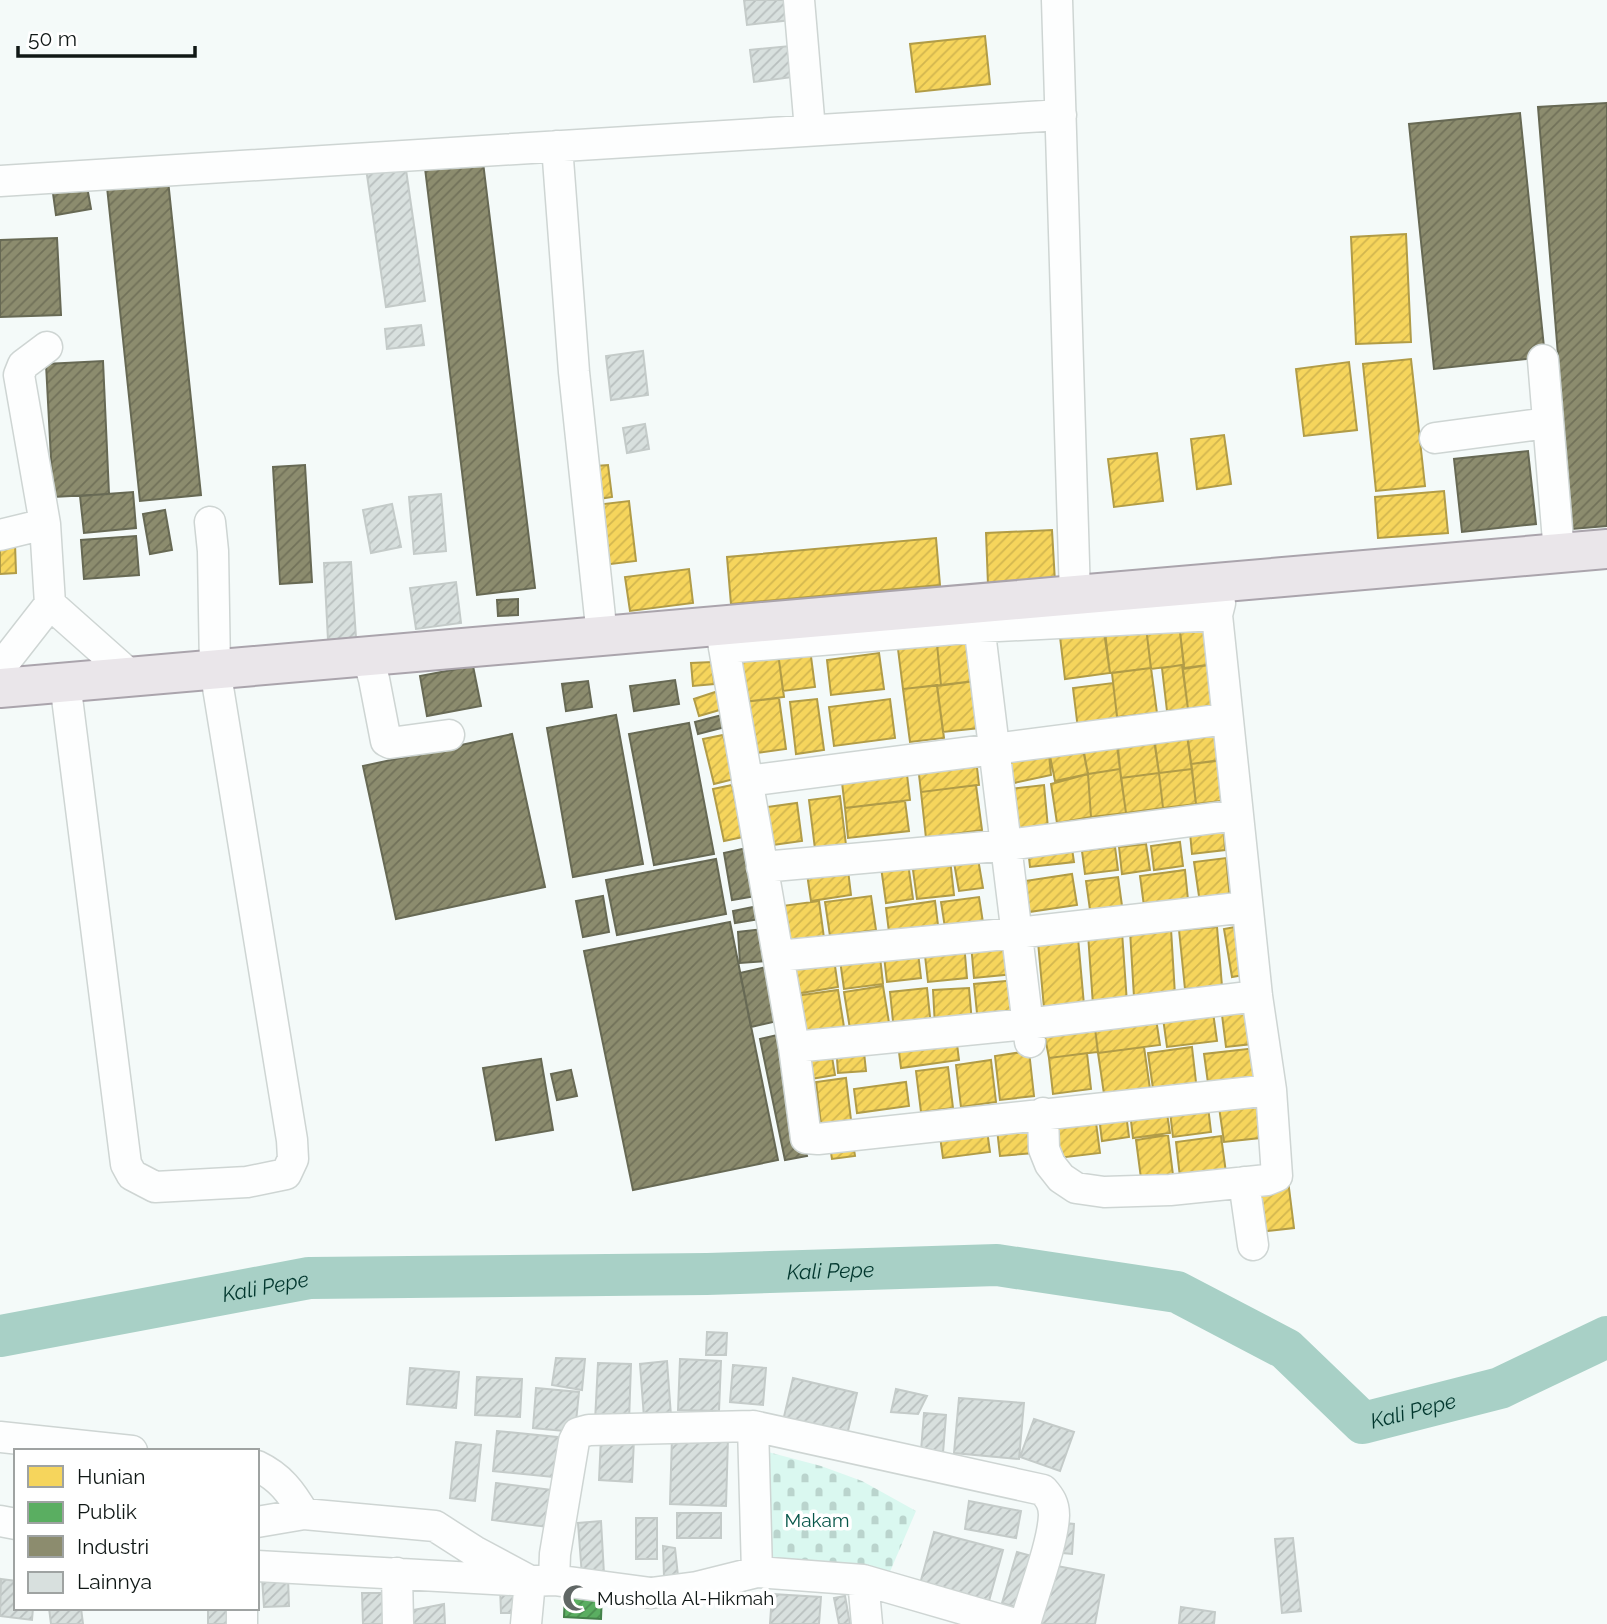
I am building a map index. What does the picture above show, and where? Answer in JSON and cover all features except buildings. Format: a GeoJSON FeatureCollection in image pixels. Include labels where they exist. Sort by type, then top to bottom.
{"type":"FeatureCollection","features":[{"type":"Feature","properties":{"kind":"main road"},"geometry":{"type":"LineString","coordinates":[[0,688],[602,636],[978,616],[1075,596],[1607,549]]}},
{"type":"Feature","properties":{"kind":"street"},"geometry":{"type":"LineString","coordinates":[[799,0],[810,130]]}},
{"type":"Feature","properties":{"kind":"street"},"geometry":{"type":"LineString","coordinates":[[1057,0],[1075,596]]}},
{"type":"Feature","properties":{"kind":"street"},"geometry":{"type":"LineString","coordinates":[[0,181],[1061,115]]}},
{"type":"Feature","properties":{"kind":"street"},"geometry":{"type":"LineString","coordinates":[[557,146],[574,372],[602,636]]}},
{"type":"Feature","properties":{"kind":"street"},"geometry":{"type":"LineString","coordinates":[[0,668],[50,604],[45,524],[19,375],[23,365],[47,346]]}},
{"type":"Feature","properties":{"kind":"street"},"geometry":{"type":"LineString","coordinates":[[1544,360],[1559,553]]}},
{"type":"Feature","properties":{"kind":"street"},"geometry":{"type":"LineString","coordinates":[[1435,438],[1548,423]]}},
{"type":"Feature","properties":{"kind":"street"},"geometry":{"type":"LineString","coordinates":[[65,682],[126,1164],[132,1175],[155,1187],[247,1182],[286,1174],[293,1158],[292,1140],[215,669],[210,522]]}},
{"type":"Feature","properties":{"kind":"street"},"geometry":{"type":"LineString","coordinates":[[0,534],[45,524]]}},
{"type":"Feature","properties":{"kind":"street"},"geometry":{"type":"LineString","coordinates":[[50,604],[131,676]]}},
{"type":"Feature","properties":{"kind":"street"},"geometry":{"type":"LineString","coordinates":[[1043,1113],[1044,1149],[1050,1164],[1061,1178],[1076,1188],[1104,1192],[1170,1190],[1267,1181],[1277,1176],[1271,1090],[1256,996],[1226,719],[1218,609],[978,616],[723,642],[794,1048],[805,1134],[810,1139],[1043,1113],[1271,1090]]}},
{"type":"Feature","properties":{"kind":"street"},"geometry":{"type":"LineString","coordinates":[[978,616],[1029,1034]]}},
{"type":"Feature","properties":{"kind":"street"},"geometry":{"type":"LineString","coordinates":[[367,656],[386,741],[390,743],[449,735]]}},
{"type":"Feature","properties":{"kind":"street"},"geometry":{"type":"LineString","coordinates":[[747,781],[1226,719]]}},
{"type":"Feature","properties":{"kind":"street"},"geometry":{"type":"LineString","coordinates":[[762,867],[1008,845],[1237,815]]}},
{"type":"Feature","properties":{"kind":"street"},"geometry":{"type":"LineString","coordinates":[[778,956],[1247,907]]}},
{"type":"Feature","properties":{"kind":"street"},"geometry":{"type":"LineString","coordinates":[[794,1048],[1029,1034],[1256,996]]}},
{"type":"Feature","properties":{"kind":"street"},"geometry":{"type":"LineString","coordinates":[[1244,1182],[1253,1245]]}},
{"type":"Feature","properties":{"kind":"street"},"geometry":{"type":"LineString","coordinates":[[753,1426],[757,1572]]}},
{"type":"Feature","properties":{"kind":"street"},"geometry":{"type":"LineString","coordinates":[[526,1624],[555,1554],[574,1441],[578,1433],[589,1430],[753,1426],[1043,1490],[1051,1500],[1054,1514],[1025,1624]]}},
{"type":"Feature","properties":{"kind":"street"},"geometry":{"type":"LineString","coordinates":[[0,1437],[113,1449]]}},
{"type":"Feature","properties":{"kind":"street"},"geometry":{"type":"LineString","coordinates":[[259,1467],[275,1474],[292,1493],[304,1514]]}},
{"type":"Feature","properties":{"kind":"street"},"geometry":{"type":"LineString","coordinates":[[259,1522],[304,1514],[435,1526],[474,1551],[542,1581]]}},
{"type":"Feature","properties":{"kind":"street"},"geometry":{"type":"LineString","coordinates":[[259,1566],[542,1581],[651,1593],[697,1587],[757,1572],[863,1580],[1015,1624]]}},
{"type":"Feature","properties":{"kind":"street"},"geometry":{"type":"LineString","coordinates":[[397,1573],[398,1624]]}},
{"type":"Feature","properties":{"kind":"street"},"geometry":{"type":"LineString","coordinates":[[863,1580],[867,1624]]}},
{"type":"Feature","properties":{"kind":"green space","name":"Makam"},"geometry":{"type":"Polygon","coordinates":[[[768,1452],[821,1466],[862,1481],[916,1511],[886,1581],[770,1563],[768,1452]]]}},
{"type":"Feature","properties":{"kind":"waterway","name":"Kali Pepe"},"geometry":{"type":"LineString","coordinates":[[0,1336],[309,1278],[707,1274],[997,1265],[1177,1292],[1286,1349],[1363,1423],[1500,1388],[1607,1337]]}},
{"type":"Feature","properties":{"kind":"place","name":"Musholla Al-Hikmah"},"geometry":{"type":"Point","coordinates":[576,1598]}}]}
